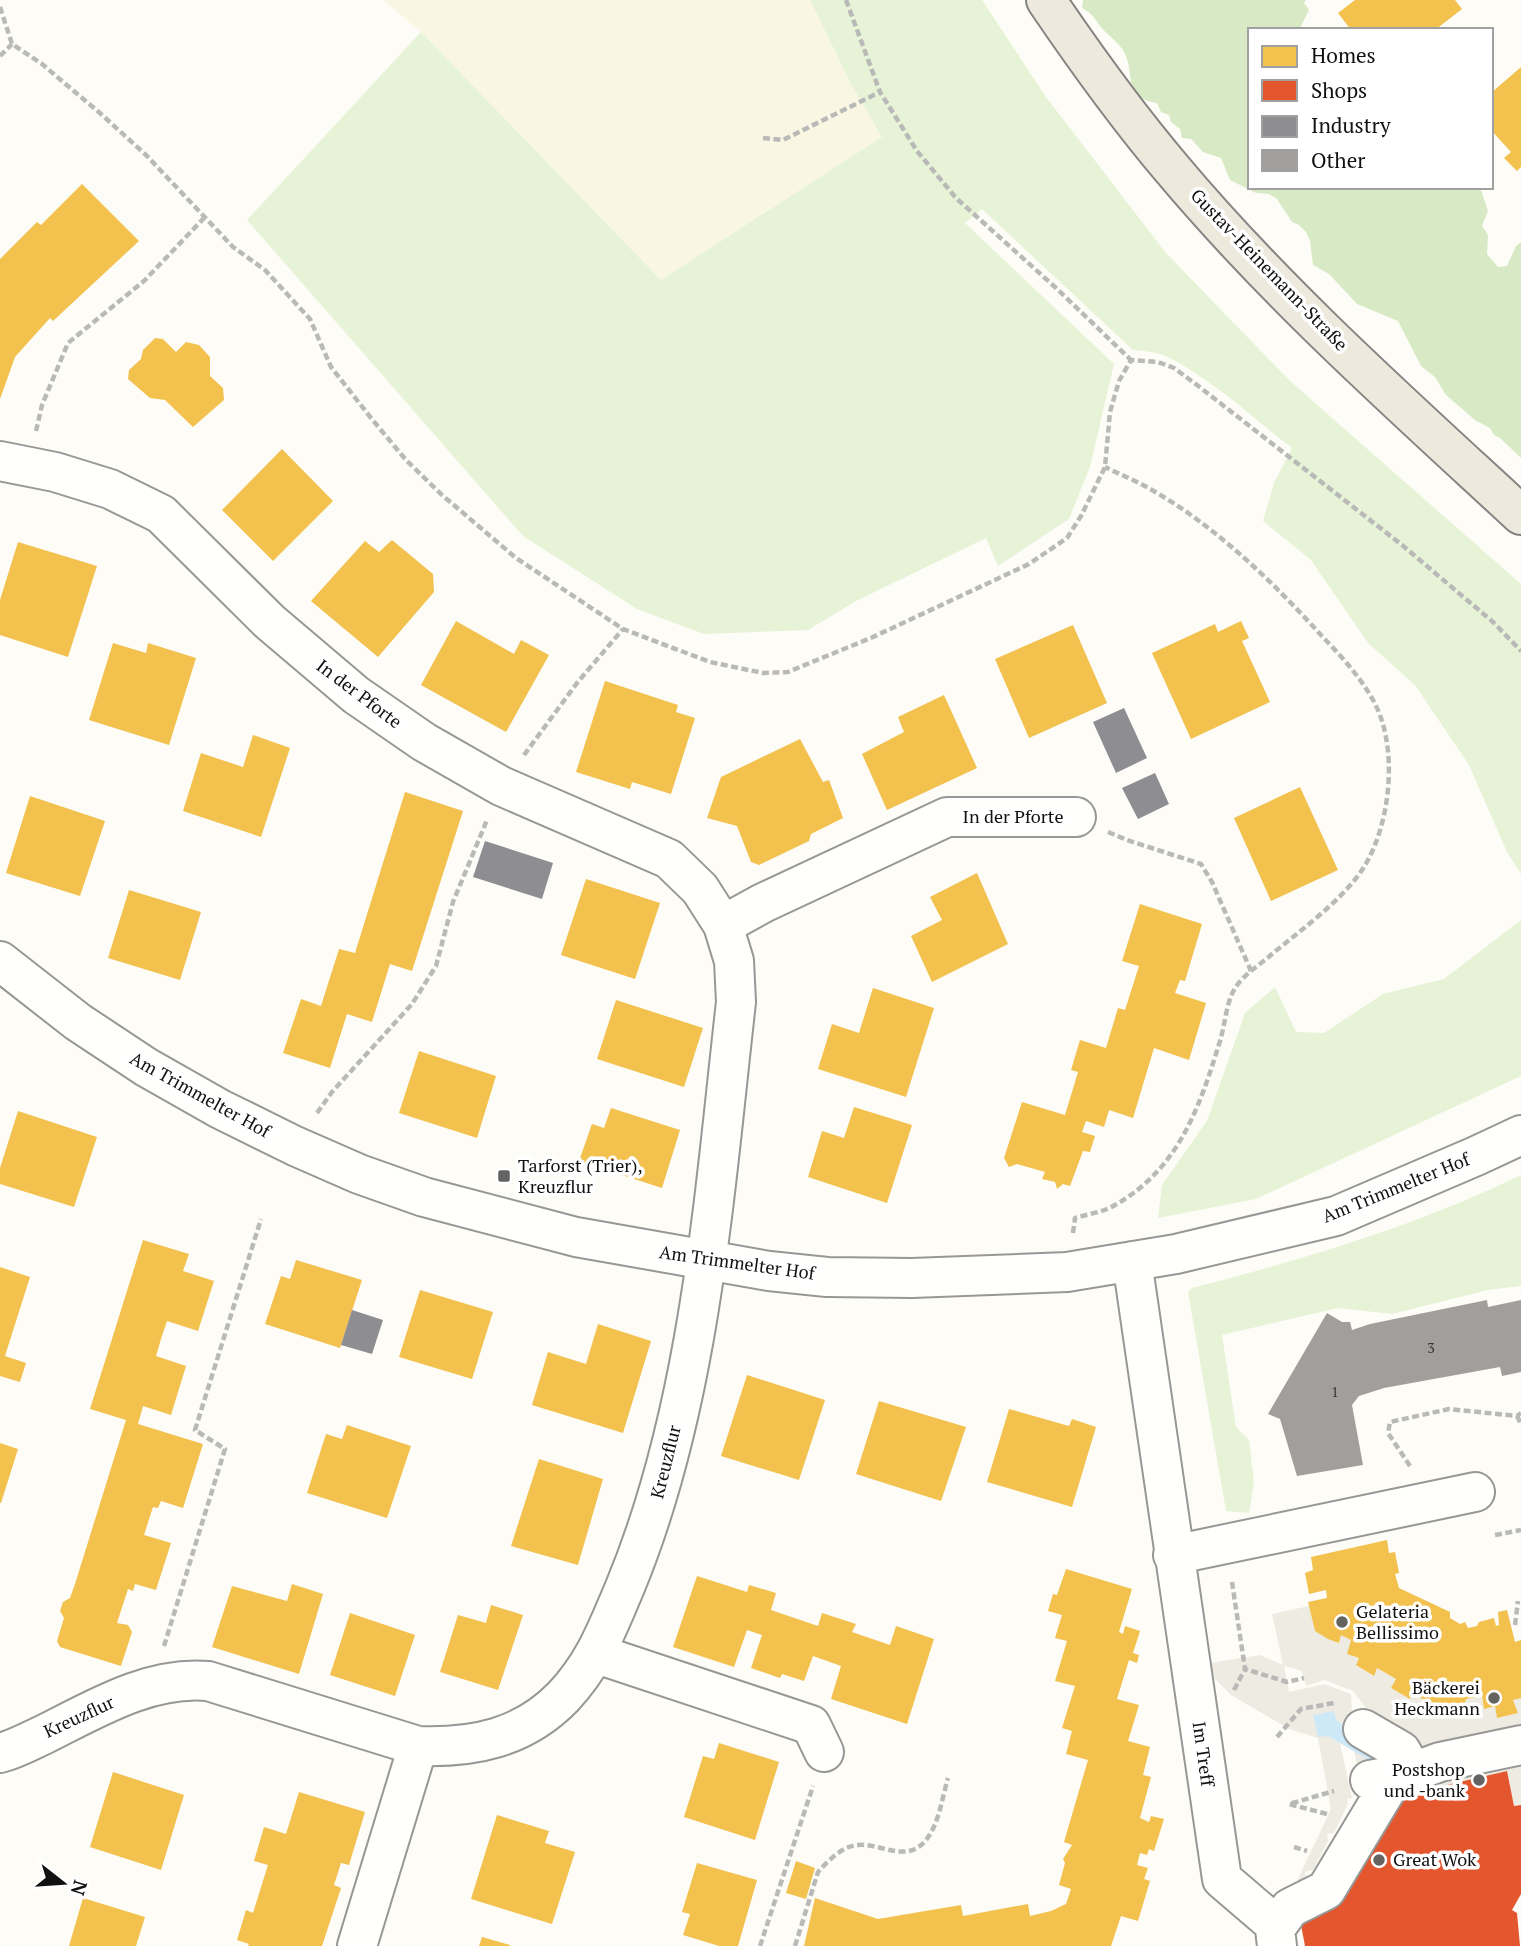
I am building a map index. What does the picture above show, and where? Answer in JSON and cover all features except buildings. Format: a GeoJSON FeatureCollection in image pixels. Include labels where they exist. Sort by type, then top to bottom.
{"type":"FeatureCollection","features":[{"type":"Feature","properties":{"kind":"main road","name":"Gustav-Heinemann-Straße"},"geometry":{"type":"LineString","coordinates":[[1046,0],[1104,84],[1174,171],[1223,225],[1297,303],[1521,515]]}},
{"type":"Feature","properties":{"kind":"street","name":"In der Pforte"},"geometry":{"type":"LineString","coordinates":[[0,461],[55,472],[110,489],[162,514],[270,622],[356,695],[424,742],[500,786],[669,859],[700,889],[723,925],[734,961],[736,1002],[705,1261]]}},
{"type":"Feature","properties":{"kind":"street","name":"In der Pforte"},"geometry":{"type":"LineString","coordinates":[[723,925],[763,903],[947,817],[1076,817]]}},
{"type":"Feature","properties":{"kind":"street","name":"Am Trimmelter Hof"},"geometry":{"type":"LineString","coordinates":[[0,961],[78,1022],[146,1067],[220,1109],[359,1174],[424,1197],[576,1237],[769,1271],[827,1276],[912,1278],[1067,1272],[1176,1254],[1336,1216],[1521,1135]]}},
{"type":"Feature","properties":{"kind":"street","name":"Kreuzflur"},"geometry":{"type":"LineString","coordinates":[[3,1761],[126,1695],[151,1687],[195,1680],[208,1681],[418,1746],[467,1744],[511,1734],[547,1711],[562,1698],[597,1654],[639,1553],[658,1497],[675,1429],[705,1261]]}},
{"type":"Feature","properties":{"kind":"street","name":"Im Treff"},"geometry":{"type":"LineString","coordinates":[[1132,1261],[1222,1879],[1271,1921],[1276,1938]]}},
{"type":"Feature","properties":{"kind":"street"},"geometry":{"type":"LineString","coordinates":[[1173,1555],[1475,1492]]}},
{"type":"Feature","properties":{"kind":"street"},"geometry":{"type":"LineString","coordinates":[[597,1654],[811,1726],[824,1752]]}},
{"type":"Feature","properties":{"kind":"street"},"geometry":{"type":"LineString","coordinates":[[1350,1716],[1401,1751],[1364,1798]]}},
{"type":"Feature","properties":{"kind":"street"},"geometry":{"type":"LineString","coordinates":[[1364,1798],[1440,1762],[1521,1745]]}},
{"type":"Feature","properties":{"kind":"street"},"geometry":{"type":"LineString","coordinates":[[357,1946],[418,1746]]}},
{"type":"Feature","properties":{"kind":"street","name":"Im Treff"},"geometry":{"type":"LineString","coordinates":[[1276,1938],[1290,1908],[1326,1890],[1333,1864],[1364,1798]]}},
{"type":"Feature","properties":{"kind":"path"},"geometry":{"type":"LineString","coordinates":[[846,0],[880,92],[917,151],[956,198],[1131,360],[1158,362],[1174,368],[1197,385],[1402,545],[1493,622],[1521,651]]}},
{"type":"Feature","properties":{"kind":"path"},"geometry":{"type":"LineString","coordinates":[[0,7],[12,44],[41,64],[146,155],[233,247],[265,270],[310,319],[331,368],[406,460],[442,495],[516,558],[623,629],[710,662],[763,673],[788,672],[873,637],[1029,564],[1067,538],[1105,467],[1110,412],[1119,381],[1131,360]]}},
{"type":"Feature","properties":{"kind":"path"},"geometry":{"type":"LineString","coordinates":[[0,56],[12,44]]}},
{"type":"Feature","properties":{"kind":"path"},"geometry":{"type":"LineString","coordinates":[[763,138],[783,140],[880,92]]}},
{"type":"Feature","properties":{"kind":"path"},"geometry":{"type":"LineString","coordinates":[[42,405],[68,343],[144,281],[205,218]]}},
{"type":"Feature","properties":{"kind":"path"},"geometry":{"type":"LineString","coordinates":[[1067,1272],[1075,1219],[1114,1206],[1146,1183],[1171,1155],[1188,1129],[1200,1101],[1234,989],[1251,971],[1349,887],[1370,856],[1384,817],[1389,789],[1387,745],[1382,723],[1374,701],[1350,667],[1296,607],[1186,512],[1152,490],[1105,467]]}},
{"type":"Feature","properties":{"kind":"path"},"geometry":{"type":"LineString","coordinates":[[295,1146],[332,1092],[412,1003],[436,966],[453,902],[500,786],[577,683],[623,629]]}},
{"type":"Feature","properties":{"kind":"path"},"geometry":{"type":"LineString","coordinates":[[1076,817],[1128,841],[1201,864],[1212,882],[1251,971]]}},
{"type":"Feature","properties":{"kind":"path"},"geometry":{"type":"LineString","coordinates":[[151,1687],[225,1449],[195,1430],[261,1219]]}},
{"type":"Feature","properties":{"kind":"path"},"geometry":{"type":"LineString","coordinates":[[1410,1465],[1388,1433],[1390,1422],[1449,1409],[1519,1414],[1521,1424]]}},
{"type":"Feature","properties":{"kind":"path"},"geometry":{"type":"LineString","coordinates":[[1495,1535],[1521,1530]]}},
{"type":"Feature","properties":{"kind":"path"},"geometry":{"type":"LineString","coordinates":[[1231,1577],[1245,1669],[1231,1695]]}},
{"type":"Feature","properties":{"kind":"path"},"geometry":{"type":"LineString","coordinates":[[1515,1625],[1518,1601]]}},
{"type":"Feature","properties":{"kind":"path"},"geometry":{"type":"LineString","coordinates":[[1245,1669],[1287,1682],[1304,1678]]}},
{"type":"Feature","properties":{"kind":"path"},"geometry":{"type":"LineString","coordinates":[[1277,1737],[1301,1709],[1350,1716]]}},
{"type":"Feature","properties":{"kind":"path"},"geometry":{"type":"LineString","coordinates":[[760,1946],[824,1752]]}},
{"type":"Feature","properties":{"kind":"path"},"geometry":{"type":"LineString","coordinates":[[795,1946],[818,1872],[826,1863],[838,1853],[858,1845],[905,1852],[923,1844],[936,1821],[948,1778]]}},
{"type":"Feature","properties":{"kind":"path"},"geometry":{"type":"LineString","coordinates":[[1364,1798],[1289,1804],[1364,1798]]}},
{"type":"Feature","properties":{"kind":"shaded area"},"geometry":{"type":"Polygon","coordinates":[[[383,0],[810,0],[850,82],[883,137],[661,280],[421,32],[383,0]]]}},
{"type":"Feature","properties":{"kind":"shaded area"},"geometry":{"type":"Polygon","coordinates":[[[1309,1606],[1315,1631],[1338,1643],[1341,1635],[1351,1640],[1347,1654],[1359,1658],[1356,1665],[1373,1676],[1377,1668],[1396,1679],[1391,1688],[1410,1699],[1415,1688],[1420,1690],[1418,1696],[1441,1710],[1465,1704],[1466,1699],[1482,1696],[1484,1708],[1495,1706],[1497,1718],[1517,1713],[1513,1700],[1521,1698],[1521,1805],[1514,1806],[1507,1771],[1403,1795],[1319,1910],[1290,1896],[1331,1809],[1318,1738],[1289,1729],[1231,1695],[1215,1679],[1211,1663],[1260,1655],[1283,1665],[1272,1614],[1309,1606]],[[1284,1666],[1289,1692],[1324,1684],[1351,1694],[1352,1715],[1346,1726],[1336,1720],[1328,1736],[1340,1743],[1352,1798],[1347,1799],[1348,1804],[1334,1833],[1327,1834],[1328,1841],[1313,1870],[1305,1872],[1309,1888],[1368,1811],[1354,1751],[1380,1766],[1365,1722],[1365,1707],[1353,1691],[1324,1680],[1306,1686],[1302,1671],[1284,1666]]]}},
{"type":"Feature","properties":{"kind":"green space"},"geometry":{"type":"Polygon","coordinates":[[[810,0],[982,0],[1046,97],[1166,253],[1290,381],[1521,584],[1521,874],[1507,852],[1469,765],[1415,685],[1368,643],[1311,560],[1263,521],[1274,483],[1292,448],[1186,367],[1161,354],[1133,350],[982,209],[965,223],[1114,364],[1090,467],[1069,519],[998,566],[986,538],[856,601],[808,630],[704,634],[637,609],[523,536],[247,220],[421,32],[661,280],[882,137],[850,82],[810,0]]]}},
{"type":"Feature","properties":{"kind":"green space"},"geometry":{"type":"Polygon","coordinates":[[[1083,0],[1306,0],[1304,3],[1309,10],[1300,28],[1248,28],[1248,189],[1230,180],[1221,158],[1203,152],[1191,139],[1182,138],[1180,129],[1171,122],[1169,115],[1161,112],[1157,103],[1138,96],[1124,52],[1092,15],[1082,8],[1083,0]]]}},
{"type":"Feature","properties":{"kind":"green space"},"geometry":{"type":"Polygon","coordinates":[[[1248,189],[1481,189],[1488,211],[1482,226],[1488,235],[1487,254],[1498,267],[1507,266],[1516,246],[1521,242],[1521,458],[1494,435],[1490,428],[1475,420],[1446,395],[1435,377],[1421,366],[1398,321],[1357,304],[1329,274],[1313,265],[1306,232],[1292,222],[1277,199],[1269,194],[1248,189]]]}},
{"type":"Feature","properties":{"kind":"green space"},"geometry":{"type":"Polygon","coordinates":[[[1521,920],[1521,1076],[1256,1199],[1158,1218],[1162,1185],[1207,1121],[1245,1013],[1275,987],[1296,1032],[1324,1033],[1383,994],[1444,979],[1521,920]]]}},
{"type":"Feature","properties":{"kind":"green space"},"geometry":{"type":"Polygon","coordinates":[[[1521,1175],[1521,1286],[1488,1290],[1392,1314],[1338,1308],[1222,1335],[1236,1427],[1249,1440],[1254,1482],[1249,1513],[1226,1511],[1188,1292],[1192,1288],[1318,1253],[1401,1226],[1521,1175]]]}},
{"type":"Feature","properties":{"kind":"water"},"geometry":{"type":"Polygon","coordinates":[[[1334,1711],[1336,1720],[1387,1753],[1379,1766],[1328,1736],[1318,1737],[1313,1715],[1334,1711]]]}},
{"type":"Feature","properties":{"kind":"place","name":"Tarforst (Trier), Kreuzflur"},"geometry":{"type":"Point","coordinates":[504,1176]}},
{"type":"Feature","properties":{"kind":"place","name":"Gelateria Bellissimo"},"geometry":{"type":"Point","coordinates":[1342,1622]}},
{"type":"Feature","properties":{"kind":"place","name":"Bäckerei Heckmann"},"geometry":{"type":"Point","coordinates":[1494,1698]}},
{"type":"Feature","properties":{"kind":"place","name":"Postshop und -bank"},"geometry":{"type":"Point","coordinates":[1479,1780]}},
{"type":"Feature","properties":{"kind":"place","name":"Great Wok"},"geometry":{"type":"Point","coordinates":[1379,1860]}}]}
